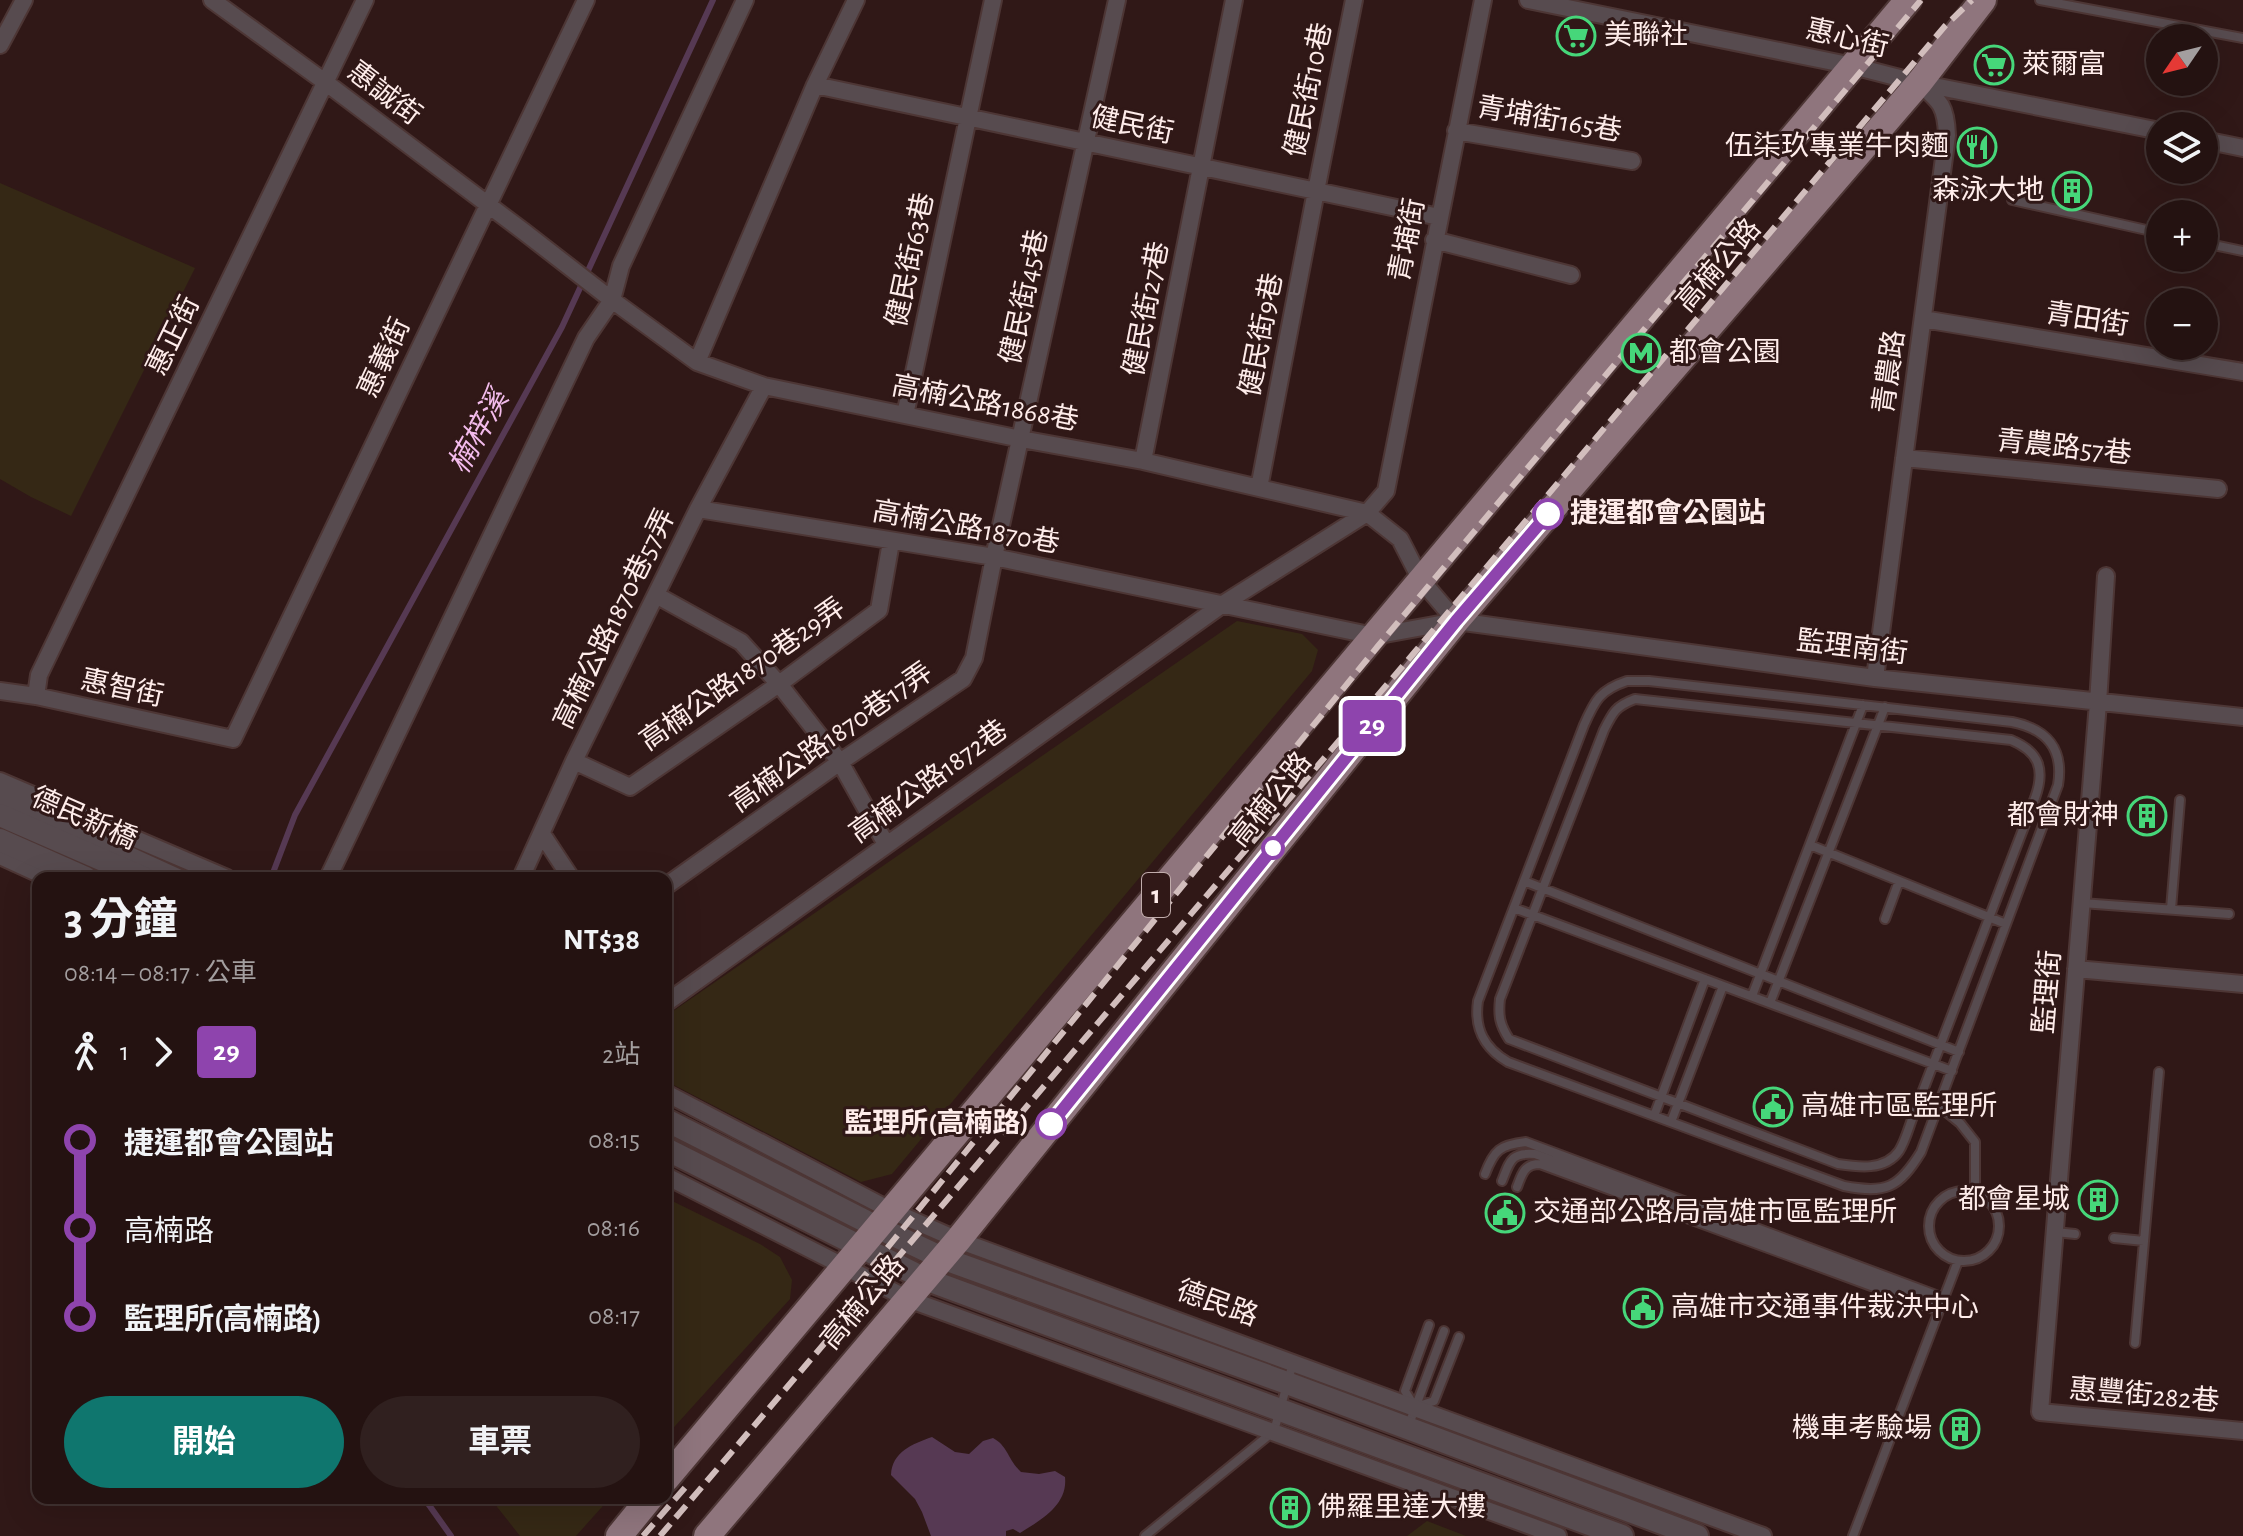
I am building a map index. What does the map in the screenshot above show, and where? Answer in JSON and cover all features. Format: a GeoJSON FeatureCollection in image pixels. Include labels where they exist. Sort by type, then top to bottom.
{"type":"FeatureCollection","features":[{"type":"Feature","properties":{"kind":"main road","name":"高楠公路"},"geometry":{"type":"LineString","coordinates":[[672,1472],[1908,0]]}},
{"type":"Feature","properties":{"kind":"main road","name":"高楠公路"},"geometry":{"type":"LineString","coordinates":[[707,1536],[950,1249],[1456,621],[1919,83],[1983,0]]}},
{"type":"Feature","properties":{"kind":"main road"},"geometry":{"type":"LineString","coordinates":[[619,1536],[645,1504]]}},
{"type":"Feature","properties":{"kind":"street"},"geometry":{"type":"LineString","coordinates":[[0,45],[24,0]]}},
{"type":"Feature","properties":{"kind":"street","name":"惠誠街"},"geometry":{"type":"LineString","coordinates":[[212,0],[612,300]]}},
{"type":"Feature","properties":{"kind":"street","name":"惠正街"},"geometry":{"type":"LineString","coordinates":[[36,696],[39,675],[365,0]]}},
{"type":"Feature","properties":{"kind":"street","name":"惠義街"},"geometry":{"type":"LineString","coordinates":[[233,739],[586,0]]}},
{"type":"Feature","properties":{"kind":"street"},"geometry":{"type":"LineString","coordinates":[[331,872],[586,338],[612,300],[621,266],[745,0]]}},
{"type":"Feature","properties":{"kind":"street"},"geometry":{"type":"LineString","coordinates":[[697,362],[815,85],[856,0]]}},
{"type":"Feature","properties":{"kind":"street","name":"健民街63巷"},"geometry":{"type":"LineString","coordinates":[[905,415],[993,0]]}},
{"type":"Feature","properties":{"kind":"street","name":"健民街45巷"},"geometry":{"type":"LineString","coordinates":[[994,557],[1117,0]]}},
{"type":"Feature","properties":{"kind":"street","name":"健民街27巷"},"geometry":{"type":"LineString","coordinates":[[1143,461],[1234,0]]}},
{"type":"Feature","properties":{"kind":"street","name":"健民街10巷"},"geometry":{"type":"LineString","coordinates":[[1316,191],[1354,0]]}},
{"type":"Feature","properties":{"kind":"street","name":"青埔街"},"geometry":{"type":"LineString","coordinates":[[1386,491],[1483,0]]}},
{"type":"Feature","properties":{"kind":"street","name":"惠心街"},"geometry":{"type":"LineString","coordinates":[[1528,0],[2146,128]]}},
{"type":"Feature","properties":{"kind":"street","name":"青農路"},"geometry":{"type":"LineString","coordinates":[[1875,678],[1947,135],[1945,111],[1941,103],[1919,83]]}},
{"type":"Feature","properties":{"kind":"street","name":"健民街"},"geometry":{"type":"LineString","coordinates":[[815,85],[1439,217]]}},
{"type":"Feature","properties":{"kind":"street","name":"青埔街165巷"},"geometry":{"type":"LineString","coordinates":[[1456,131],[1632,161]]}},
{"type":"Feature","properties":{"kind":"street"},"geometry":{"type":"LineString","coordinates":[[2218,143],[2243,148]]}},
{"type":"Feature","properties":{"kind":"street","name":"健民街9巷"},"geometry":{"type":"LineString","coordinates":[[1259,488],[1316,191]]}},
{"type":"Feature","properties":{"kind":"street"},"geometry":{"type":"LineString","coordinates":[[1434,240],[1571,275]]}},
{"type":"Feature","properties":{"kind":"street","name":"高楠公路1868巷"},"geometry":{"type":"LineString","coordinates":[[612,300],[697,362],[764,386],[1143,461],[1367,513]]}},
{"type":"Feature","properties":{"kind":"street","name":"青田街"},"geometry":{"type":"LineString","coordinates":[[1923,319],[2243,372]]}},
{"type":"Feature","properties":{"kind":"street","name":"高楠公路1870巷57弄"},"geometry":{"type":"LineString","coordinates":[[524,872],[574,761],[698,509],[764,386]]}},
{"type":"Feature","properties":{"kind":"street","name":"青農路57巷"},"geometry":{"type":"LineString","coordinates":[[1904,458],[2218,489]]}},
{"type":"Feature","properties":{"kind":"street","name":"高楠公路1872巷"},"geometry":{"type":"LineString","coordinates":[[672,999],[1223,604],[1367,513],[1386,491]]}},
{"type":"Feature","properties":{"kind":"street","name":"高楠公路1870巷"},"geometry":{"type":"LineString","coordinates":[[698,509],[994,557],[1374,636]]}},
{"type":"Feature","properties":{"kind":"street"},"geometry":{"type":"LineString","coordinates":[[1367,513],[1400,539],[1421,580],[1456,621]]}},
{"type":"Feature","properties":{"kind":"street","name":"高楠公路1870巷29弄"},"geometry":{"type":"LineString","coordinates":[[574,761],[630,787],[879,610],[891,542]]}},
{"type":"Feature","properties":{"kind":"street","name":"高楠公路1870巷17弄"},"geometry":{"type":"LineString","coordinates":[[672,882],[963,679],[974,658],[994,557]]}},
{"type":"Feature","properties":{"kind":"street","name":"監理街"},"geometry":{"type":"LineString","coordinates":[[2040,1412],[2106,576]]}},
{"type":"Feature","properties":{"kind":"street"},"geometry":{"type":"LineString","coordinates":[[656,595],[741,642],[779,684],[840,762],[886,844]]}},
{"type":"Feature","properties":{"kind":"street","name":"監理南街"},"geometry":{"type":"LineString","coordinates":[[1374,636],[1456,621],[1875,678],[2243,717]]}},
{"type":"Feature","properties":{"kind":"street","name":"惠智街"},"geometry":{"type":"LineString","coordinates":[[0,691],[233,739]]}},
{"type":"Feature","properties":{"kind":"street"},"geometry":{"type":"LineString","coordinates":[[0,781],[213,872]]}},
{"type":"Feature","properties":{"kind":"street"},"geometry":{"type":"LineString","coordinates":[[0,796],[167,872]]}},
{"type":"Feature","properties":{"kind":"street","name":"德民新橋"},"geometry":{"type":"LineString","coordinates":[[0,815],[130,872]]}},
{"type":"Feature","properties":{"kind":"street"},"geometry":{"type":"LineString","coordinates":[[542,834],[567,872]]}},
{"type":"Feature","properties":{"kind":"street","name":"德民新橋"},"geometry":{"type":"LineString","coordinates":[[0,840],[72,872]]}},
{"type":"Feature","properties":{"kind":"street"},"geometry":{"type":"LineString","coordinates":[[0,856],[35,872]]}},
{"type":"Feature","properties":{"kind":"street"},"geometry":{"type":"LineString","coordinates":[[2076,969],[2243,984]]}},
{"type":"Feature","properties":{"kind":"street","name":"德民路"},"geometry":{"type":"LineString","coordinates":[[672,1097],[877,1228],[925,1279],[1280,1409],[1564,1530]]}},
{"type":"Feature","properties":{"kind":"street","name":"德民路"},"geometry":{"type":"LineString","coordinates":[[672,1123],[877,1228]]}},
{"type":"Feature","properties":{"kind":"street","name":"德民路"},"geometry":{"type":"LineString","coordinates":[[672,1151],[877,1228],[950,1249],[1583,1481],[1763,1536]]}},
{"type":"Feature","properties":{"kind":"street","name":"德民路"},"geometry":{"type":"LineString","coordinates":[[672,1179],[908,1299],[1274,1431],[1564,1530],[1622,1536]]}},
{"type":"Feature","properties":{"kind":"street","name":"惠豐街282巷"},"geometry":{"type":"LineString","coordinates":[[2040,1412],[2243,1431]]}},
{"type":"Feature","properties":{"kind":"street"},"geometry":{"type":"LineString","coordinates":[[1564,1530],[1583,1481]]}},
{"type":"Feature","properties":{"kind":"street","name":"德民路"},"geometry":{"type":"LineString","coordinates":[[1583,1481],[1697,1536]]}},
{"type":"Feature","properties":{"kind":"lane"},"geometry":{"type":"LineString","coordinates":[[2040,0],[2243,38]]}},
{"type":"Feature","properties":{"kind":"lane"},"geometry":{"type":"LineString","coordinates":[[1941,184],[1982,193]]}},
{"type":"Feature","properties":{"kind":"lane"},"geometry":{"type":"LineString","coordinates":[[2012,200],[2146,230]]}},
{"type":"Feature","properties":{"kind":"lane"},"geometry":{"type":"LineString","coordinates":[[2218,246],[2243,251]]}},
{"type":"Feature","properties":{"kind":"lane"},"geometry":{"type":"LineString","coordinates":[[1627,681],[1649,681],[1885,707],[2023,724],[2038,730],[2059,755],[2061,768],[2058,785],[1939,1106],[1921,1152],[1900,1181],[1868,1191],[1844,1186],[1508,1062],[1493,1053],[1479,1028],[1476,1014],[1478,1001],[1595,701],[1611,687],[1627,681]]}},
{"type":"Feature","properties":{"kind":"lane"},"geometry":{"type":"LineString","coordinates":[[1635,699],[1856,723],[2011,740],[2026,746],[2039,768],[2040,782],[1898,1153],[1872,1166],[1858,1168],[1838,1164],[1509,1039],[1501,1027],[1500,999],[1613,712],[1635,699]]}},
{"type":"Feature","properties":{"kind":"lane"},"geometry":{"type":"LineString","coordinates":[[1752,996],[1863,705]]}},
{"type":"Feature","properties":{"kind":"lane"},"geometry":{"type":"LineString","coordinates":[[1770,1003],[1885,707]]}},
{"type":"Feature","properties":{"kind":"lane"},"geometry":{"type":"LineString","coordinates":[[2171,909],[2180,800]]}},
{"type":"Feature","properties":{"kind":"lane"},"geometry":{"type":"LineString","coordinates":[[1810,845],[2006,924]]}},
{"type":"Feature","properties":{"kind":"lane"},"geometry":{"type":"LineString","coordinates":[[1524,881],[1959,1052]]}},
{"type":"Feature","properties":{"kind":"lane"},"geometry":{"type":"LineString","coordinates":[[1885,919],[1899,881]]}},
{"type":"Feature","properties":{"kind":"lane"},"geometry":{"type":"LineString","coordinates":[[2081,903],[2229,914]]}},
{"type":"Feature","properties":{"kind":"lane"},"geometry":{"type":"LineString","coordinates":[[1514,908],[1952,1071]]}},
{"type":"Feature","properties":{"kind":"lane"},"geometry":{"type":"LineString","coordinates":[[1654,1116],[1705,979]]}},
{"type":"Feature","properties":{"kind":"lane"},"geometry":{"type":"LineString","coordinates":[[1671,1122],[1723,986]]}},
{"type":"Feature","properties":{"kind":"lane"},"geometry":{"type":"LineString","coordinates":[[2135,1343],[2159,1072]]}},
{"type":"Feature","properties":{"kind":"lane"},"geometry":{"type":"LineString","coordinates":[[1939,1106],[1960,1123],[1975,1142],[1975,1192]]}},
{"type":"Feature","properties":{"kind":"lane"},"geometry":{"type":"LineString","coordinates":[[1485,1174],[1491,1157],[1498,1150],[1526,1142],[1942,1304]]}},
{"type":"Feature","properties":{"kind":"lane"},"geometry":{"type":"LineString","coordinates":[[1502,1181],[1510,1160],[1523,1153],[1535,1154],[1942,1304]]}},
{"type":"Feature","properties":{"kind":"lane"},"geometry":{"type":"LineString","coordinates":[[1517,1187],[1525,1168],[1540,1164],[1942,1304]]}},
{"type":"Feature","properties":{"kind":"lane"},"geometry":{"type":"LineString","coordinates":[[1975,1192],[1993,1206],[1999,1229],[1990,1250],[1970,1261],[1958,1261],[1938,1250],[1929,1229],[1930,1217],[1934,1207],[1952,1193],[1975,1192]]}},
{"type":"Feature","properties":{"kind":"lane"},"geometry":{"type":"LineString","coordinates":[[2055,1232],[2075,1234]]}},
{"type":"Feature","properties":{"kind":"lane"},"geometry":{"type":"LineString","coordinates":[[2114,1238],[2144,1241]]}},
{"type":"Feature","properties":{"kind":"lane"},"geometry":{"type":"LineString","coordinates":[[1853,1536],[1958,1261]]}},
{"type":"Feature","properties":{"kind":"lane"},"geometry":{"type":"LineString","coordinates":[[1411,1418],[1405,1391],[1429,1325]]}},
{"type":"Feature","properties":{"kind":"lane"},"geometry":{"type":"LineString","coordinates":[[1411,1418],[1444,1331]]}},
{"type":"Feature","properties":{"kind":"lane"},"geometry":{"type":"LineString","coordinates":[[1411,1418],[1434,1401],[1459,1337]]}},
{"type":"Feature","properties":{"kind":"lane"},"geometry":{"type":"LineString","coordinates":[[1145,1536],[1274,1431],[1290,1373]]}},
{"type":"Feature","properties":{"kind":"shaded area"},"geometry":{"type":"Polygon","coordinates":[[[0,183],[195,268],[71,516],[0,479],[0,183]]]}},
{"type":"Feature","properties":{"kind":"shaded area"},"geometry":{"type":"Polygon","coordinates":[[[1237,621],[1302,634],[1318,650],[1312,671],[892,1174],[861,1182],[672,1084],[672,1012],[1237,621]]]}},
{"type":"Feature","properties":{"kind":"shaded area"},"geometry":{"type":"Polygon","coordinates":[[[672,1201],[780,1257],[792,1280],[790,1299],[672,1429],[672,1201]]]}},
{"type":"Feature","properties":{"kind":"shaded area"},"geometry":{"type":"Polygon","coordinates":[[[932,1437],[955,1452],[969,1454],[983,1441],[993,1438],[1002,1445],[1021,1472],[1039,1474],[1055,1471],[1065,1477],[1062,1496],[1052,1511],[1020,1533],[1013,1529],[1006,1531],[1006,1536],[931,1536],[915,1499],[891,1475],[899,1455],[932,1437]]]}},
{"type":"Feature","properties":{"kind":"shaded area"},"geometry":{"type":"Polygon","coordinates":[[[495,1504],[605,1504],[576,1536],[520,1536],[495,1504]]]}},
{"type":"Feature","properties":{"kind":"shaded area"},"geometry":{"type":"Polygon","coordinates":[[[1427,1521],[1466,1536],[1407,1536],[1427,1521]]]}},
{"type":"Feature","properties":{"kind":"waterway","name":"楠梓溪"},"geometry":{"type":"LineString","coordinates":[[273,872],[295,815],[562,327],[713,0]]}},
{"type":"Feature","properties":{"kind":"waterway","name":"楠梓溪"},"geometry":{"type":"LineString","coordinates":[[428,1504],[451,1536]]}},
{"type":"Feature","properties":{"kind":"railway"},"geometry":{"type":"LineString","coordinates":[[857,1285],[1378,646],[1921,0]]}},
{"type":"Feature","properties":{"kind":"railway"},"geometry":{"type":"LineString","coordinates":[[660,1536],[1945,26],[1972,0]]}},
{"type":"Feature","properties":{"kind":"railway"},"geometry":{"type":"LineString","coordinates":[[672,1503],[689,1483]]}},
{"type":"Feature","properties":{"kind":"railway"},"geometry":{"type":"LineString","coordinates":[[643,1536],[671,1504]]}},
{"type":"Feature","properties":{"kind":"bus line","name":"29"},"geometry":{"type":"LineString","coordinates":[[1051,1124],[1456,621],[1548,514]]}},
{"type":"Feature","properties":{"kind":"place","name":"美聯社"},"geometry":{"type":"Point","coordinates":[1576,36]}},
{"type":"Feature","properties":{"kind":"place","name":"萊爾富"},"geometry":{"type":"Point","coordinates":[1994,65]}},
{"type":"Feature","properties":{"kind":"place","name":"伍柒玖專業牛肉麵"},"geometry":{"type":"Point","coordinates":[1977,147]}},
{"type":"Feature","properties":{"kind":"place","name":"森泳大地"},"geometry":{"type":"Point","coordinates":[2072,191]}},
{"type":"Feature","properties":{"kind":"place","name":"都會公園"},"geometry":{"type":"Point","coordinates":[1641,353]}},
{"type":"Feature","properties":{"kind":"place","name":"捷運都會公園站"},"geometry":{"type":"Point","coordinates":[1548,514]}},
{"type":"Feature","properties":{"kind":"place","name":"都會財神"},"geometry":{"type":"Point","coordinates":[2147,816]}},
{"type":"Feature","properties":{"kind":"place","name":"高雄市區監理所"},"geometry":{"type":"Point","coordinates":[1773,1107]}},
{"type":"Feature","properties":{"kind":"place","name":"監理所(高楠路)"},"geometry":{"type":"Point","coordinates":[1051,1124]}},
{"type":"Feature","properties":{"kind":"place","name":"都會星城"},"geometry":{"type":"Point","coordinates":[2098,1200]}},
{"type":"Feature","properties":{"kind":"place","name":"交通部公路局高雄市區監理所"},"geometry":{"type":"Point","coordinates":[1505,1213]}},
{"type":"Feature","properties":{"kind":"place","name":"高雄市交通事件裁決中心"},"geometry":{"type":"Point","coordinates":[1643,1308]}},
{"type":"Feature","properties":{"kind":"place","name":"機車考驗場"},"geometry":{"type":"Point","coordinates":[1960,1429]}},
{"type":"Feature","properties":{"kind":"place","name":"佛羅里達大樓"},"geometry":{"type":"Point","coordinates":[1290,1508]}}]}
